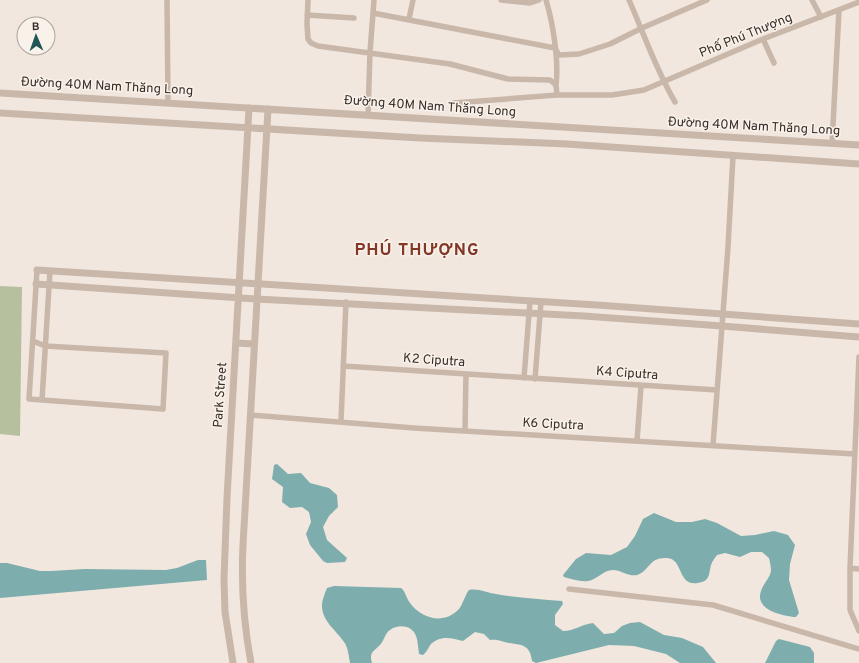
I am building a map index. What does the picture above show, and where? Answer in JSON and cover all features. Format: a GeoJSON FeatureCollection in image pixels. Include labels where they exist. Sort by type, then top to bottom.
{"type":"FeatureCollection","features":[{"type":"Feature","properties":{"kind":"street"},"geometry":{"type":"LineString","coordinates":[[167,0],[168,103]]}},
{"type":"Feature","properties":{"kind":"street"},"geometry":{"type":"LineString","coordinates":[[308,0],[308,39],[311,43],[318,46],[450,64],[508,79],[550,80],[556,85]]}},
{"type":"Feature","properties":{"kind":"street"},"geometry":{"type":"LineString","coordinates":[[368,115],[372,13],[374,0]]}},
{"type":"Feature","properties":{"kind":"street"},"geometry":{"type":"LineString","coordinates":[[410,19],[413,0]]}},
{"type":"Feature","properties":{"kind":"street"},"geometry":{"type":"LineString","coordinates":[[501,0],[530,3],[539,0]]}},
{"type":"Feature","properties":{"kind":"street"},"geometry":{"type":"LineString","coordinates":[[546,0],[551,16],[555,48],[557,94]]}},
{"type":"Feature","properties":{"kind":"street"},"geometry":{"type":"LineString","coordinates":[[629,0],[642,28],[663,82],[675,102]]}},
{"type":"Feature","properties":{"kind":"street"},"geometry":{"type":"LineString","coordinates":[[372,13],[410,19],[555,48],[559,55],[580,54],[610,44],[642,28],[707,0]]}},
{"type":"Feature","properties":{"kind":"street"},"geometry":{"type":"LineString","coordinates":[[812,0],[821,17]]}},
{"type":"Feature","properties":{"kind":"street","name":"Phố Phú Thượng"},"geometry":{"type":"LineString","coordinates":[[454,103],[557,94],[612,95],[644,90],[763,39],[859,2]]}},
{"type":"Feature","properties":{"kind":"street"},"geometry":{"type":"LineString","coordinates":[[832,144],[839,10]]}},
{"type":"Feature","properties":{"kind":"street"},"geometry":{"type":"LineString","coordinates":[[307,14],[354,18]]}},
{"type":"Feature","properties":{"kind":"street"},"geometry":{"type":"LineString","coordinates":[[763,39],[774,63]]}},
{"type":"Feature","properties":{"kind":"street","name":"Đường 40M Nam Thăng Long"},"geometry":{"type":"LineString","coordinates":[[0,93],[859,145]]}},
{"type":"Feature","properties":{"kind":"street","name":"Park Street"},"geometry":{"type":"LineString","coordinates":[[233,663],[225,612],[224,579],[227,498],[249,108]]}},
{"type":"Feature","properties":{"kind":"street"},"geometry":{"type":"LineString","coordinates":[[251,663],[243,611],[242,579],[244,500],[268,109]]}},
{"type":"Feature","properties":{"kind":"street"},"geometry":{"type":"LineString","coordinates":[[0,113],[420,138],[567,144],[859,164]]}},
{"type":"Feature","properties":{"kind":"street"},"geometry":{"type":"LineString","coordinates":[[713,445],[724,314],[733,156]]}},
{"type":"Feature","properties":{"kind":"street"},"geometry":{"type":"LineString","coordinates":[[33,341],[45,346],[166,353],[163,409],[29,399],[37,270],[530,301],[859,324]]}},
{"type":"Feature","properties":{"kind":"street"},"geometry":{"type":"LineString","coordinates":[[42,400],[50,271]]}},
{"type":"Feature","properties":{"kind":"street"},"geometry":{"type":"LineString","coordinates":[[36,284],[239,298],[346,302],[540,313],[859,337]]}},
{"type":"Feature","properties":{"kind":"street"},"geometry":{"type":"LineString","coordinates":[[524,378],[530,301]]}},
{"type":"Feature","properties":{"kind":"street"},"geometry":{"type":"LineString","coordinates":[[341,421],[346,302]]}},
{"type":"Feature","properties":{"kind":"street"},"geometry":{"type":"LineString","coordinates":[[535,379],[541,302]]}},
{"type":"Feature","properties":{"kind":"street"},"geometry":{"type":"LineString","coordinates":[[236,343],[254,344]]}},
{"type":"Feature","properties":{"kind":"street"},"geometry":{"type":"LineString","coordinates":[[859,357],[850,568],[850,610],[859,629]]}},
{"type":"Feature","properties":{"kind":"street","name":"K2 Ciputra"},"geometry":{"type":"LineString","coordinates":[[343,366],[535,379]]}},
{"type":"Feature","properties":{"kind":"street"},"geometry":{"type":"LineString","coordinates":[[465,430],[466,374]]}},
{"type":"Feature","properties":{"kind":"street","name":"K4 Ciputra"},"geometry":{"type":"LineString","coordinates":[[535,379],[717,390]]}},
{"type":"Feature","properties":{"kind":"street"},"geometry":{"type":"LineString","coordinates":[[637,441],[641,386]]}},
{"type":"Feature","properties":{"kind":"street","name":"K6 Ciputra"},"geometry":{"type":"LineString","coordinates":[[250,415],[855,454]]}},
{"type":"Feature","properties":{"kind":"street"},"geometry":{"type":"LineString","coordinates":[[850,568],[859,569]]}},
{"type":"Feature","properties":{"kind":"street"},"geometry":{"type":"LineString","coordinates":[[569,589],[713,605],[859,649]]}},
{"type":"Feature","properties":{"kind":"green space"},"geometry":{"type":"Polygon","coordinates":[[[0,286],[22,287],[20,436],[0,434],[0,286]]]}},
{"type":"Feature","properties":{"kind":"water"},"geometry":{"type":"Polygon","coordinates":[[[277,464],[288,474],[301,473],[310,483],[329,488],[337,495],[338,507],[329,516],[323,527],[327,540],[347,558],[345,562],[327,563],[323,561],[310,545],[306,534],[311,522],[309,512],[302,507],[290,508],[282,502],[283,487],[272,479],[274,465],[277,464]]]}},
{"type":"Feature","properties":{"kind":"water"},"geometry":{"type":"Polygon","coordinates":[[[654,513],[676,522],[692,522],[705,519],[717,523],[741,536],[774,531],[788,535],[795,545],[790,564],[789,580],[799,613],[796,617],[784,615],[771,611],[762,603],[760,598],[761,591],[771,571],[769,558],[762,552],[751,552],[740,557],[725,553],[717,555],[711,564],[709,575],[705,581],[702,582],[688,582],[684,578],[676,563],[667,558],[656,560],[642,573],[637,575],[609,570],[588,581],[579,581],[564,577],[563,575],[576,559],[586,553],[611,555],[627,547],[635,536],[643,519],[654,513]]]}},
{"type":"Feature","properties":{"kind":"water"},"geometry":{"type":"Polygon","coordinates":[[[198,560],[206,560],[207,580],[0,598],[0,563],[7,563],[40,571],[85,569],[166,570],[177,568],[198,560]]]}},
{"type":"Feature","properties":{"kind":"water"},"geometry":{"type":"Polygon","coordinates":[[[334,586],[401,588],[415,609],[433,618],[447,617],[453,614],[459,609],[469,590],[480,590],[512,596],[562,601],[563,604],[555,615],[555,625],[563,631],[593,623],[604,634],[614,633],[622,626],[640,622],[664,635],[682,638],[703,647],[716,663],[680,663],[666,654],[634,646],[609,645],[536,663],[532,661],[528,649],[522,645],[506,643],[498,640],[490,640],[484,634],[475,632],[463,641],[451,638],[439,639],[431,644],[423,655],[419,654],[414,632],[401,626],[390,630],[381,643],[372,652],[372,663],[350,663],[345,644],[324,616],[322,601],[327,588],[334,586]]]}},
{"type":"Feature","properties":{"kind":"water"},"geometry":{"type":"Polygon","coordinates":[[[779,639],[810,647],[814,653],[814,663],[765,663],[776,641],[779,639]]]}},
{"type":"Feature","properties":{"kind":"district","name":"PHÚ THƯỢNG"},"geometry":{"type":"Point","coordinates":[417,251]}}]}
